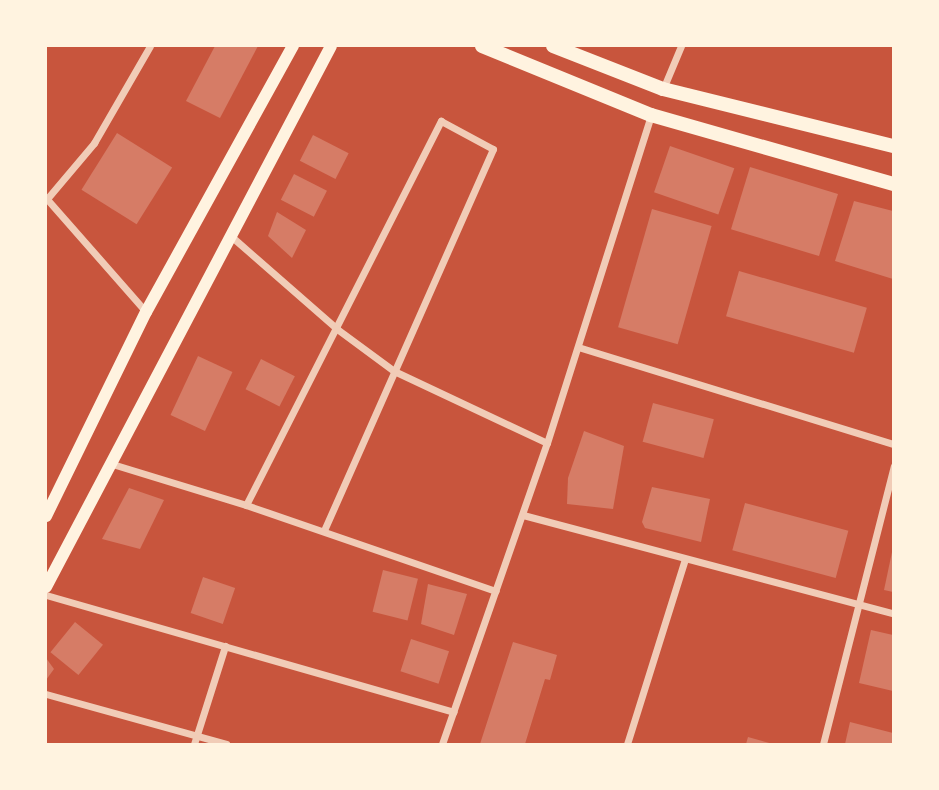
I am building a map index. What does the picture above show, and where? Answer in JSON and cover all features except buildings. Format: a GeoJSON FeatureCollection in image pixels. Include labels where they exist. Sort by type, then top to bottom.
{"type":"FeatureCollection","features":[{"type":"Feature","properties":{"kind":"main road"},"geometry":{"type":"LineString","coordinates":[[46,516],[146,312],[293,46]]}},
{"type":"Feature","properties":{"kind":"main road"},"geometry":{"type":"LineString","coordinates":[[46,587],[108,463],[232,237],[331,46]]}},
{"type":"Feature","properties":{"kind":"main road"},"geometry":{"type":"LineString","coordinates":[[482,46],[651,115],[894,184]]}},
{"type":"Feature","properties":{"kind":"main road"},"geometry":{"type":"LineString","coordinates":[[553,46],[663,89],[894,146]]}},
{"type":"Feature","properties":{"kind":"street"},"geometry":{"type":"LineString","coordinates":[[146,312],[46,199],[94,143],[150,46]]}},
{"type":"Feature","properties":{"kind":"street"},"geometry":{"type":"LineString","coordinates":[[663,89],[681,46]]}},
{"type":"Feature","properties":{"kind":"street"},"geometry":{"type":"LineString","coordinates":[[442,744],[547,443],[651,115]]}},
{"type":"Feature","properties":{"kind":"street"},"geometry":{"type":"LineString","coordinates":[[246,505],[441,121],[493,149],[324,531]]}},
{"type":"Feature","properties":{"kind":"street"},"geometry":{"type":"LineString","coordinates":[[232,237],[337,329],[394,371],[547,443]]}},
{"type":"Feature","properties":{"kind":"street"},"geometry":{"type":"LineString","coordinates":[[578,347],[894,444]]}},
{"type":"Feature","properties":{"kind":"street"},"geometry":{"type":"LineString","coordinates":[[108,463],[246,505],[496,591]]}},
{"type":"Feature","properties":{"kind":"street"},"geometry":{"type":"LineString","coordinates":[[823,744],[894,466]]}},
{"type":"Feature","properties":{"kind":"street"},"geometry":{"type":"LineString","coordinates":[[523,515],[894,614]]}},
{"type":"Feature","properties":{"kind":"street"},"geometry":{"type":"LineString","coordinates":[[628,744],[685,559]]}},
{"type":"Feature","properties":{"kind":"street"},"geometry":{"type":"LineString","coordinates":[[46,595],[454,712]]}},
{"type":"Feature","properties":{"kind":"street"},"geometry":{"type":"LineString","coordinates":[[195,740],[225,646]]}},
{"type":"Feature","properties":{"kind":"street"},"geometry":{"type":"LineString","coordinates":[[46,694],[195,740],[226,744]]}}]}
